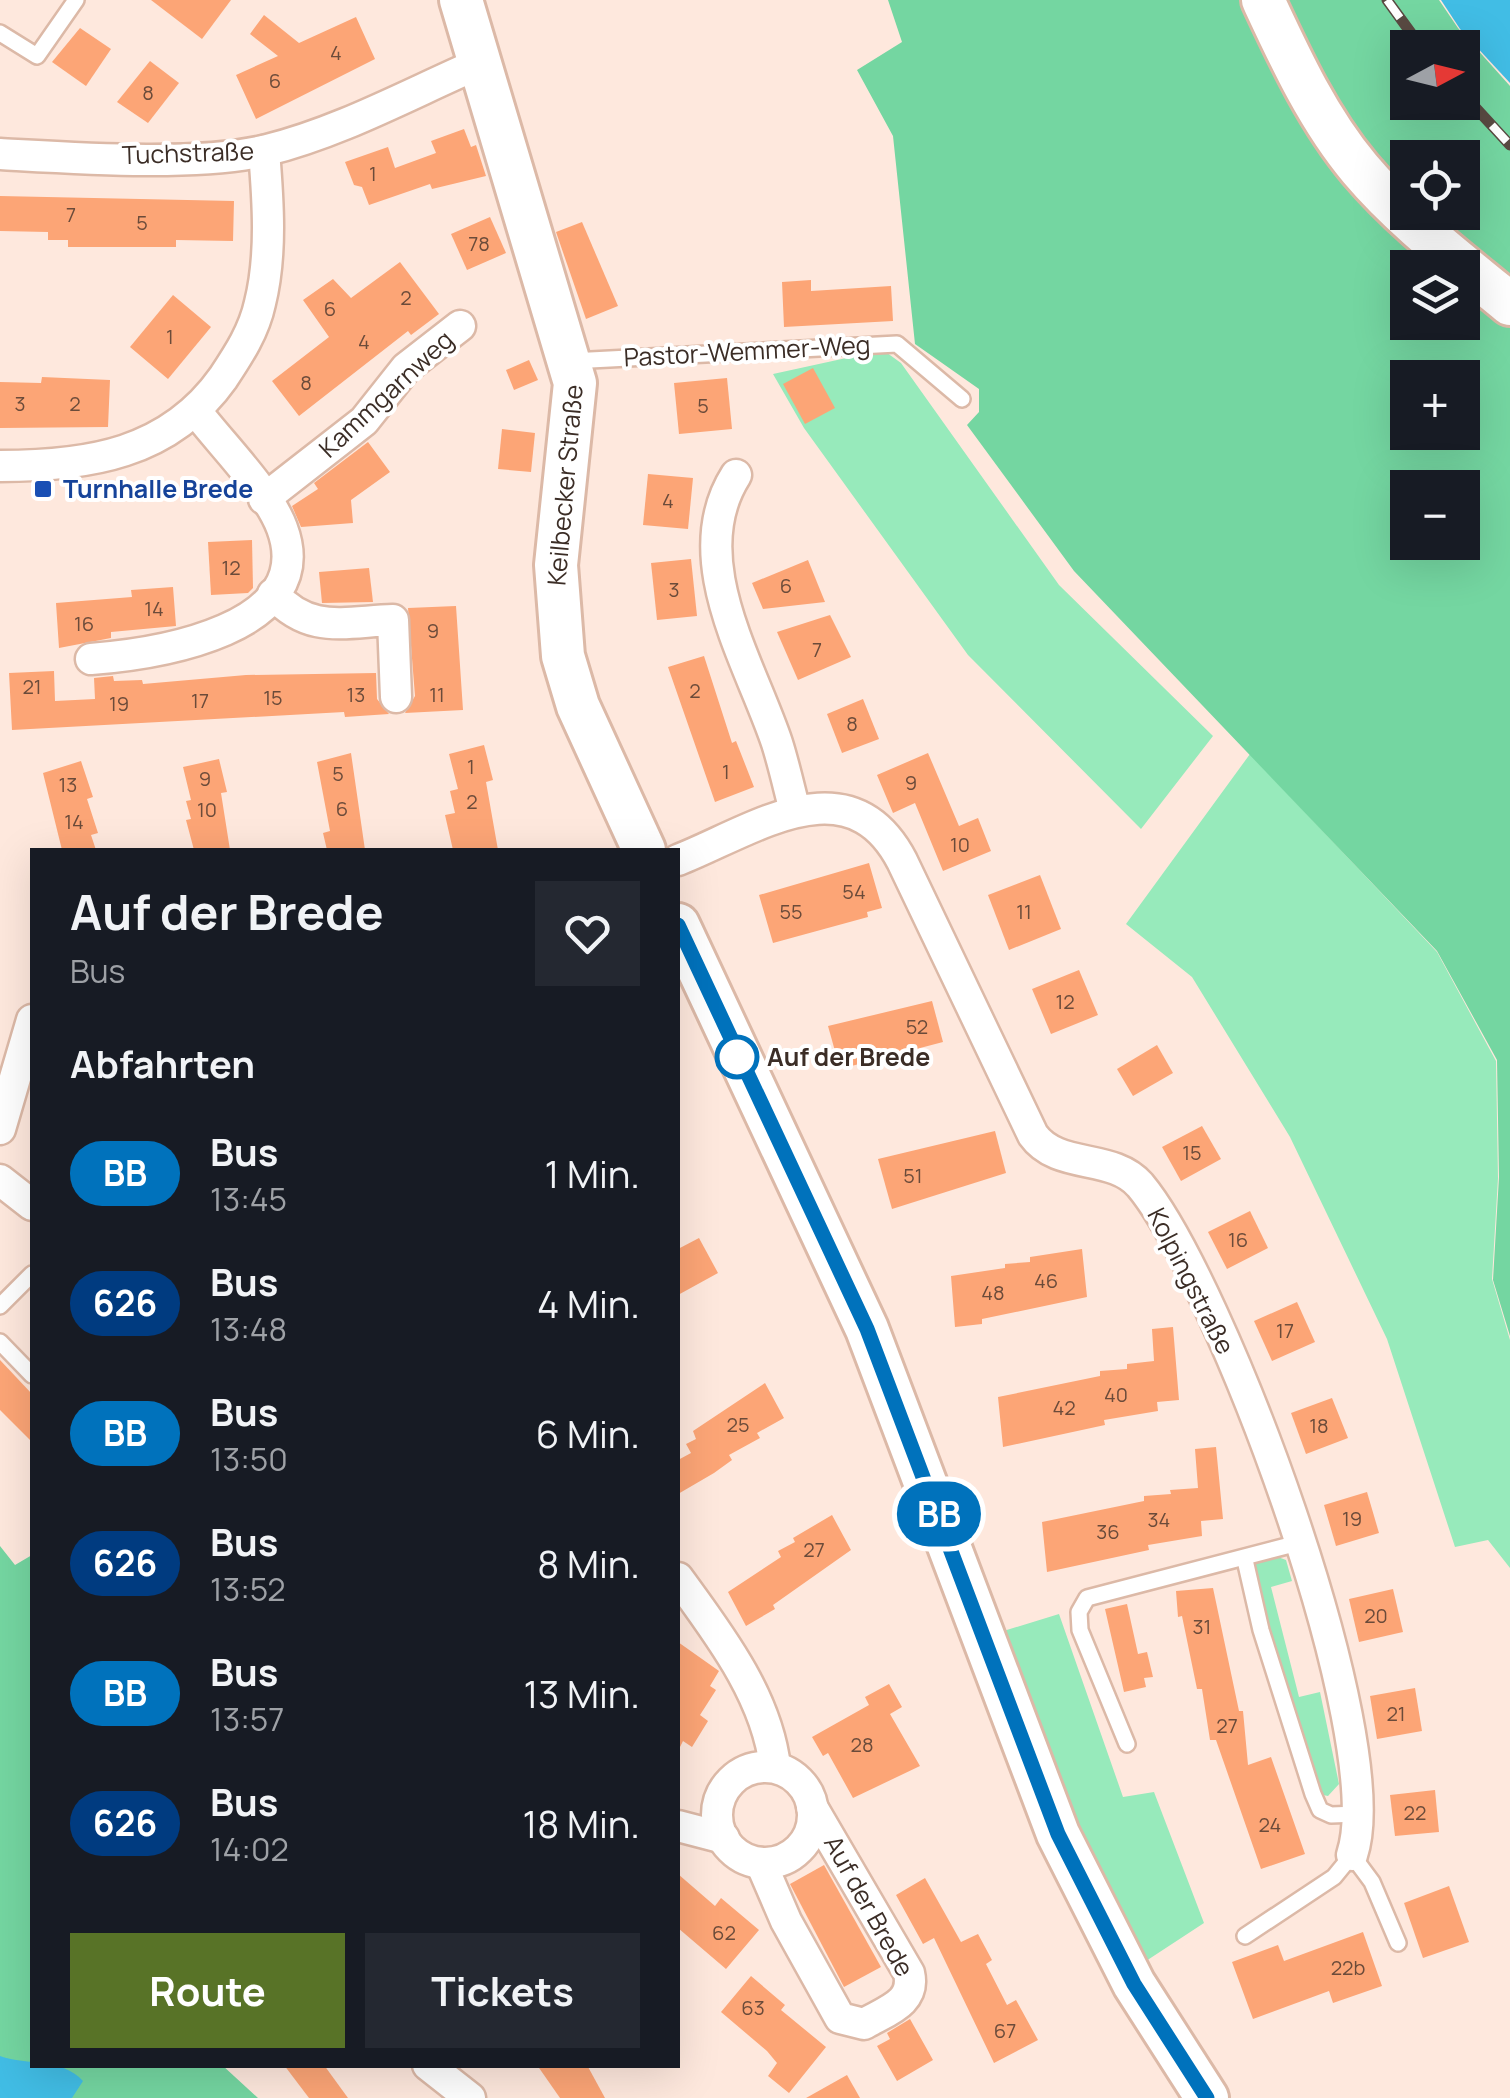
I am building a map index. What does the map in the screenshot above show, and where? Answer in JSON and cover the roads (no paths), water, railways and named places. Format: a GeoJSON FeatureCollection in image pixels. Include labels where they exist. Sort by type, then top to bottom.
{"type":"FeatureCollection","features":[{"type":"Feature","properties":{"kind":"main road","name":"Keilbecker Straße"},"geometry":{"type":"LineString","coordinates":[[462,0],[478,64],[572,361],[576,412],[556,565],[559,631],[578,706],[643,848]]}},
{"type":"Feature","properties":{"kind":"main road"},"geometry":{"type":"LineString","coordinates":[[1263,0],[1315,104],[1360,169],[1418,227],[1510,304]]}},
{"type":"Feature","properties":{"kind":"main road"},"geometry":{"type":"LineString","coordinates":[[680,929],[867,1329],[1058,1834],[1134,1984],[1207,2098]]}},
{"type":"Feature","properties":{"kind":"street","name":"Tuchstraße"},"geometry":{"type":"LineString","coordinates":[[0,154],[198,157],[264,151],[334,128],[478,64]]}},
{"type":"Feature","properties":{"kind":"street"},"geometry":{"type":"LineString","coordinates":[[0,466],[91,462],[120,455],[163,434],[196,411],[236,358],[261,302],[266,229],[264,151]]}},
{"type":"Feature","properties":{"kind":"street","name":"Kammgarnweg"},"geometry":{"type":"LineString","coordinates":[[264,500],[364,421],[406,368],[460,326]]}},
{"type":"Feature","properties":{"kind":"street"},"geometry":{"type":"LineString","coordinates":[[92,659],[188,646],[237,624],[272,594],[285,567],[286,540],[264,500],[196,411]]}},
{"type":"Feature","properties":{"kind":"street"},"geometry":{"type":"LineString","coordinates":[[736,475],[724,494],[717,522],[717,564],[726,604],[777,744],[795,811]]}},
{"type":"Feature","properties":{"kind":"street"},"geometry":{"type":"LineString","coordinates":[[272,594],[292,614],[314,623],[393,620],[396,697]]}},
{"type":"Feature","properties":{"kind":"street","name":"Kolpingstraße"},"geometry":{"type":"LineString","coordinates":[[680,859],[795,811],[826,806],[874,824],[886,836],[1033,1136],[1048,1151],[1124,1172],[1157,1208],[1236,1369],[1302,1542],[1340,1690],[1359,1814],[1352,1855]]}},
{"type":"Feature","properties":{"kind":"street"},"geometry":{"type":"LineString","coordinates":[[0,1129],[30,1027]]}},
{"type":"Feature","properties":{"kind":"street"},"geometry":{"type":"LineString","coordinates":[[0,1180],[30,1202]]}},
{"type":"Feature","properties":{"kind":"street","name":"Auf der Brede"},"geometry":{"type":"LineString","coordinates":[[680,1581],[728,1650],[759,1710],[776,1767],[798,1780],[909,1974],[912,1987],[908,1998],[864,2024],[840,2018],[786,1921],[762,1862],[777,1861],[798,1850],[810,1830],[812,1807]]}},
{"type":"Feature","properties":{"kind":"street"},"geometry":{"type":"LineString","coordinates":[[762,1862],[740,1855],[724,1838],[718,1817],[727,1786],[745,1772],[776,1767]]}},
{"type":"Feature","properties":{"kind":"street"},"geometry":{"type":"LineString","coordinates":[[680,1827],[724,1838]]}},
{"type":"Feature","properties":{"kind":"street"},"geometry":{"type":"LineString","coordinates":[[432,2068],[470,2098]]}},
{"type":"Feature","properties":{"kind":"lane"},"geometry":{"type":"LineString","coordinates":[[0,33],[38,56],[76,0]]}},
{"type":"Feature","properties":{"kind":"lane","name":"Pastor-Wemmer-Weg"},"geometry":{"type":"LineString","coordinates":[[572,361],[897,344],[962,399]]}},
{"type":"Feature","properties":{"kind":"lane"},"geometry":{"type":"LineString","coordinates":[[0,1306],[30,1276]]}},
{"type":"Feature","properties":{"kind":"lane"},"geometry":{"type":"LineString","coordinates":[[0,1342],[30,1373]]}},
{"type":"Feature","properties":{"kind":"lane"},"geometry":{"type":"LineString","coordinates":[[1127,1744],[1080,1630],[1082,1605],[1094,1592],[1245,1560],[1302,1542]]}},
{"type":"Feature","properties":{"kind":"lane"},"geometry":{"type":"LineString","coordinates":[[1245,1560],[1261,1630],[1320,1810],[1330,1815],[1359,1814]]}},
{"type":"Feature","properties":{"kind":"lane"},"geometry":{"type":"LineString","coordinates":[[1245,1936],[1334,1877],[1352,1855],[1372,1882],[1398,1943]]}},
{"type":"Feature","properties":{"kind":"water"},"geometry":{"type":"Polygon","coordinates":[[[1441,0],[1510,0],[1510,83],[1480,51],[1480,30],[1460,29],[1441,0]]]}},
{"type":"Feature","properties":{"kind":"water"},"geometry":{"type":"Polygon","coordinates":[[[0,2056],[30,2062],[30,2068],[65,2068],[83,2081],[72,2098],[0,2098],[0,2056]]]}},
{"type":"Feature","properties":{"kind":"railway"},"geometry":{"type":"LineString","coordinates":[[1387,0],[1409,30]]}},
{"type":"Feature","properties":{"kind":"railway"},"geometry":{"type":"LineString","coordinates":[[1480,112],[1510,145]]}},
{"type":"Feature","properties":{"kind":"place","name":"Turnhalle Brede"},"geometry":{"type":"Point","coordinates":[43,489]}},
{"type":"Feature","properties":{"kind":"place","name":"Auf der Brede"},"geometry":{"type":"Point","coordinates":[737,1057]}}]}
